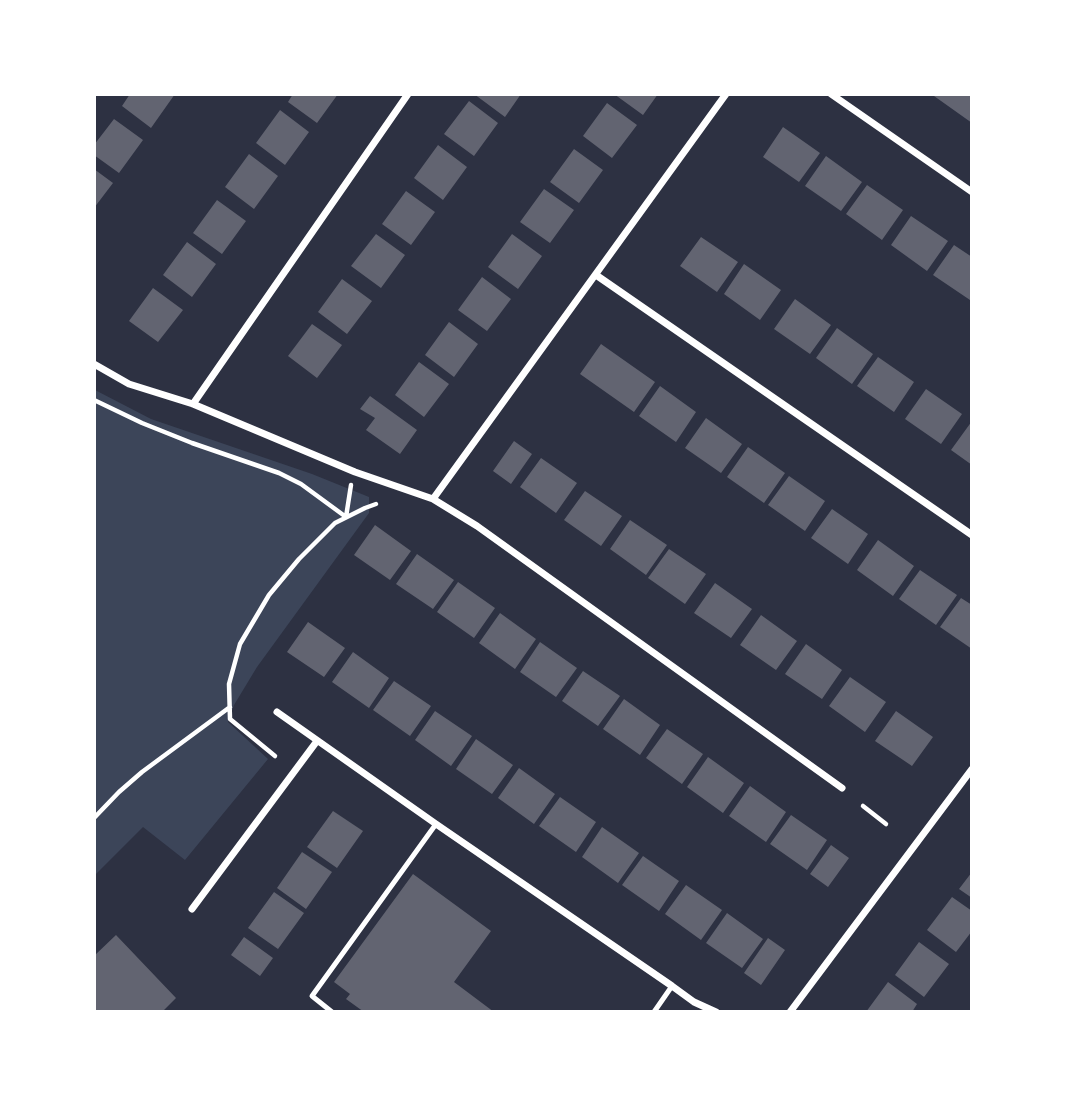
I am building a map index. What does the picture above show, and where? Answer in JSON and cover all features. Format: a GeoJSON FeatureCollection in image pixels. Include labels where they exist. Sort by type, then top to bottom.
{"type":"FeatureCollection","features":[{"type":"Feature","properties":{"kind":"street"},"geometry":{"type":"LineString","coordinates":[[193,404],[408,94]]}},
{"type":"Feature","properties":{"kind":"street"},"geometry":{"type":"LineString","coordinates":[[433,499],[726,94]]}},
{"type":"Feature","properties":{"kind":"street"},"geometry":{"type":"LineString","coordinates":[[831,94],[971,192]]}},
{"type":"Feature","properties":{"kind":"street"},"geometry":{"type":"LineString","coordinates":[[596,275],[971,535]]}},
{"type":"Feature","properties":{"kind":"street"},"geometry":{"type":"LineString","coordinates":[[94,364],[129,384],[193,404],[355,471],[433,499],[477,526],[842,788]]}},
{"type":"Feature","properties":{"kind":"street"},"geometry":{"type":"LineString","coordinates":[[277,712],[694,1002],[716,1012]]}},
{"type":"Feature","properties":{"kind":"street"},"geometry":{"type":"LineString","coordinates":[[192,909],[317,741]]}},
{"type":"Feature","properties":{"kind":"street"},"geometry":{"type":"LineString","coordinates":[[790,1012],[971,769]]}},
{"type":"Feature","properties":{"kind":"lane"},"geometry":{"type":"LineString","coordinates":[[332,1012],[312,996],[436,824]]}},
{"type":"Feature","properties":{"kind":"lane"},"geometry":{"type":"LineString","coordinates":[[654,1012],[672,986]]}},
{"type":"Feature","properties":{"kind":"path"},"geometry":{"type":"LineString","coordinates":[[94,400],[192,443],[279,473],[301,484],[346,517]]}},
{"type":"Feature","properties":{"kind":"path"},"geometry":{"type":"LineString","coordinates":[[346,517],[351,485]]}},
{"type":"Feature","properties":{"kind":"path"},"geometry":{"type":"LineString","coordinates":[[275,756],[230,719],[229,684],[240,644],[269,595],[299,559],[335,523],[376,504]]}},
{"type":"Feature","properties":{"kind":"path"},"geometry":{"type":"LineString","coordinates":[[94,818],[142,772],[230,708]]}},
{"type":"Feature","properties":{"kind":"path"},"geometry":{"type":"LineString","coordinates":[[863,806],[886,824]]}},
{"type":"Feature","properties":{"kind":"shaded area"},"geometry":{"type":"Polygon","coordinates":[[[95,390],[151,419],[312,474],[369,497],[369,513],[257,667],[234,705],[228,722],[268,759],[185,860],[143,827],[95,875],[95,390]]]}},
{"type":"Feature","properties":{"kind":"building"},"geometry":{"type":"Polygon","coordinates":[[[130,94],[175,94],[151,128],[122,106],[130,94]]]}},
{"type":"Feature","properties":{"kind":"building"},"geometry":{"type":"Polygon","coordinates":[[[293,94],[338,94],[317,123],[288,102],[293,94]]]}},
{"type":"Feature","properties":{"kind":"building"},"geometry":{"type":"Polygon","coordinates":[[[474,94],[521,94],[505,117],[474,94]]]}},
{"type":"Feature","properties":{"kind":"building"},"geometry":{"type":"Polygon","coordinates":[[[614,94],[658,94],[643,115],[614,94]]]}},
{"type":"Feature","properties":{"kind":"building"},"geometry":{"type":"Polygon","coordinates":[[[972,94],[972,123],[934,96],[972,94]]]}},
{"type":"Feature","properties":{"kind":"building"},"geometry":{"type":"Polygon","coordinates":[[[469,101],[498,123],[474,156],[444,134],[469,101]]]}},
{"type":"Feature","properties":{"kind":"building"},"geometry":{"type":"Polygon","coordinates":[[[607,103],[637,125],[612,158],[583,136],[607,103]]]}},
{"type":"Feature","properties":{"kind":"building"},"geometry":{"type":"Polygon","coordinates":[[[280,110],[309,132],[285,165],[256,143],[280,110]]]}},
{"type":"Feature","properties":{"kind":"building"},"geometry":{"type":"Polygon","coordinates":[[[114,119],[143,140],[119,173],[94,155],[94,145],[114,119]]]}},
{"type":"Feature","properties":{"kind":"building"},"geometry":{"type":"Polygon","coordinates":[[[783,127],[820,153],[799,182],[763,157],[783,127]]]}},
{"type":"Feature","properties":{"kind":"building"},"geometry":{"type":"Polygon","coordinates":[[[438,145],[467,167],[443,200],[414,178],[438,145]]]}},
{"type":"Feature","properties":{"kind":"building"},"geometry":{"type":"Polygon","coordinates":[[[574,149],[603,170],[579,203],[550,182],[574,149]]]}},
{"type":"Feature","properties":{"kind":"building"},"geometry":{"type":"Polygon","coordinates":[[[249,154],[278,176],[254,209],[225,187],[249,154]]]}},
{"type":"Feature","properties":{"kind":"building"},"geometry":{"type":"Polygon","coordinates":[[[826,156],[862,182],[841,211],[805,186],[826,156]]]}},
{"type":"Feature","properties":{"kind":"building"},"geometry":{"type":"Polygon","coordinates":[[[94,169],[113,183],[94,208],[94,169]]]}},
{"type":"Feature","properties":{"kind":"building"},"geometry":{"type":"Polygon","coordinates":[[[867,185],[903,210],[882,240],[846,214],[867,185]]]}},
{"type":"Feature","properties":{"kind":"building"},"geometry":{"type":"Polygon","coordinates":[[[544,189],[574,210],[550,243],[520,222],[544,189]]]}},
{"type":"Feature","properties":{"kind":"building"},"geometry":{"type":"Polygon","coordinates":[[[406,191],[435,212],[411,245],[382,224],[406,191]]]}},
{"type":"Feature","properties":{"kind":"building"},"geometry":{"type":"Polygon","coordinates":[[[217,200],[246,221],[222,254],[193,233],[217,200]]]}},
{"type":"Feature","properties":{"kind":"building"},"geometry":{"type":"Polygon","coordinates":[[[911,216],[948,241],[927,271],[891,245],[911,216]]]}},
{"type":"Feature","properties":{"kind":"building"},"geometry":{"type":"Polygon","coordinates":[[[376,234],[405,255],[381,288],[351,266],[376,234]]]}},
{"type":"Feature","properties":{"kind":"building"},"geometry":{"type":"Polygon","coordinates":[[[512,234],[542,256],[518,289],[488,267],[512,234]]]}},
{"type":"Feature","properties":{"kind":"building"},"geometry":{"type":"Polygon","coordinates":[[[701,237],[738,262],[717,292],[680,266],[701,237]]]}},
{"type":"Feature","properties":{"kind":"building"},"geometry":{"type":"Polygon","coordinates":[[[187,242],[216,264],[192,297],[163,275],[187,242]]]}},
{"type":"Feature","properties":{"kind":"building"},"geometry":{"type":"Polygon","coordinates":[[[954,245],[972,257],[970,300],[933,275],[954,245]]]}},
{"type":"Feature","properties":{"kind":"building"},"geometry":{"type":"Polygon","coordinates":[[[744,264],[781,290],[760,320],[724,294],[744,264]]]}},
{"type":"Feature","properties":{"kind":"building"},"geometry":{"type":"Polygon","coordinates":[[[482,277],[511,299],[487,331],[458,310],[482,277]]]}},
{"type":"Feature","properties":{"kind":"building"},"geometry":{"type":"Polygon","coordinates":[[[342,279],[372,301],[347,334],[318,312],[342,279]]]}},
{"type":"Feature","properties":{"kind":"building"},"geometry":{"type":"Polygon","coordinates":[[[153,288],[183,310],[158,342],[129,321],[153,288]]]}},
{"type":"Feature","properties":{"kind":"building"},"geometry":{"type":"Polygon","coordinates":[[[795,299],[831,325],[810,354],[774,329],[795,299]]]}},
{"type":"Feature","properties":{"kind":"building"},"geometry":{"type":"Polygon","coordinates":[[[449,322],[478,344],[454,377],[425,355],[449,322]]]}},
{"type":"Feature","properties":{"kind":"building"},"geometry":{"type":"Polygon","coordinates":[[[312,324],[342,345],[317,378],[288,356],[312,324]]]}},
{"type":"Feature","properties":{"kind":"building"},"geometry":{"type":"Polygon","coordinates":[[[837,328],[873,354],[852,384],[816,358],[837,328]]]}},
{"type":"Feature","properties":{"kind":"building"},"geometry":{"type":"Polygon","coordinates":[[[601,344],[655,382],[634,412],[580,374],[601,344]]]}},
{"type":"Feature","properties":{"kind":"building"},"geometry":{"type":"Polygon","coordinates":[[[878,357],[914,382],[894,412],[857,386],[878,357]]]}},
{"type":"Feature","properties":{"kind":"building"},"geometry":{"type":"Polygon","coordinates":[[[419,362],[449,384],[424,417],[395,395],[419,362]]]}},
{"type":"Feature","properties":{"kind":"building"},"geometry":{"type":"Polygon","coordinates":[[[660,386],[696,412],[676,442],[639,416],[660,386]]]}},
{"type":"Feature","properties":{"kind":"building"},"geometry":{"type":"Polygon","coordinates":[[[926,389],[962,414],[941,444],[905,419],[926,389]]]}},
{"type":"Feature","properties":{"kind":"building"},"geometry":{"type":"Polygon","coordinates":[[[370,396],[417,430],[400,454],[366,430],[375,418],[360,409],[370,396]]]}},
{"type":"Feature","properties":{"kind":"building"},"geometry":{"type":"Polygon","coordinates":[[[706,418],[742,444],[721,473],[685,448],[706,418]]]}},
{"type":"Feature","properties":{"kind":"building"},"geometry":{"type":"Polygon","coordinates":[[[972,421],[972,465],[951,450],[972,421]]]}},
{"type":"Feature","properties":{"kind":"building"},"geometry":{"type":"Polygon","coordinates":[[[514,441],[532,454],[511,484],[493,471],[514,441]]]}},
{"type":"Feature","properties":{"kind":"building"},"geometry":{"type":"Polygon","coordinates":[[[748,447],[785,473],[764,503],[727,477],[748,447]]]}},
{"type":"Feature","properties":{"kind":"building"},"geometry":{"type":"Polygon","coordinates":[[[541,458],[577,483],[556,513],[520,487],[541,458]]]}},
{"type":"Feature","properties":{"kind":"building"},"geometry":{"type":"Polygon","coordinates":[[[789,476],[825,501],[805,531],[768,505],[789,476]]]}},
{"type":"Feature","properties":{"kind":"building"},"geometry":{"type":"Polygon","coordinates":[[[585,491],[622,516],[601,546],[564,520],[585,491]]]}},
{"type":"Feature","properties":{"kind":"building"},"geometry":{"type":"Polygon","coordinates":[[[832,509],[868,534],[848,564],[811,538],[832,509]]]}},
{"type":"Feature","properties":{"kind":"building"},"geometry":{"type":"Polygon","coordinates":[[[630,520],[667,545],[646,575],[610,549],[630,520]]]}},
{"type":"Feature","properties":{"kind":"building"},"geometry":{"type":"Polygon","coordinates":[[[375,525],[411,551],[390,580],[354,555],[375,525]]]}},
{"type":"Feature","properties":{"kind":"building"},"geometry":{"type":"Polygon","coordinates":[[[878,540],[914,566],[893,596],[857,570],[878,540]]]}},
{"type":"Feature","properties":{"kind":"building"},"geometry":{"type":"Polygon","coordinates":[[[669,549],[706,574],[685,604],[648,578],[669,549]]]}},
{"type":"Feature","properties":{"kind":"building"},"geometry":{"type":"Polygon","coordinates":[[[417,554],[454,580],[433,609],[396,584],[417,554]]]}},
{"type":"Feature","properties":{"kind":"building"},"geometry":{"type":"Polygon","coordinates":[[[920,570],[957,595],[936,625],[899,599],[920,570]]]}},
{"type":"Feature","properties":{"kind":"building"},"geometry":{"type":"Polygon","coordinates":[[[458,582],[495,608],[474,638],[437,612],[458,582]]]}},
{"type":"Feature","properties":{"kind":"building"},"geometry":{"type":"Polygon","coordinates":[[[715,583],[752,609],[731,638],[694,613],[715,583]]]}},
{"type":"Feature","properties":{"kind":"building"},"geometry":{"type":"Polygon","coordinates":[[[961,598],[972,605],[972,649],[940,627],[961,598]]]}},
{"type":"Feature","properties":{"kind":"building"},"geometry":{"type":"Polygon","coordinates":[[[500,613],[536,639],[515,669],[479,643],[500,613]]]}},
{"type":"Feature","properties":{"kind":"building"},"geometry":{"type":"Polygon","coordinates":[[[761,615],[797,641],[776,670],[740,645],[761,615]]]}},
{"type":"Feature","properties":{"kind":"building"},"geometry":{"type":"Polygon","coordinates":[[[308,622],[345,648],[324,677],[287,652],[308,622]]]}},
{"type":"Feature","properties":{"kind":"building"},"geometry":{"type":"Polygon","coordinates":[[[540,642],[577,668],[556,697],[520,672],[540,642]]]}},
{"type":"Feature","properties":{"kind":"building"},"geometry":{"type":"Polygon","coordinates":[[[806,644],[842,670],[822,699],[785,674],[806,644]]]}},
{"type":"Feature","properties":{"kind":"building"},"geometry":{"type":"Polygon","coordinates":[[[353,652],[389,678],[369,708],[332,682],[353,652]]]}},
{"type":"Feature","properties":{"kind":"building"},"geometry":{"type":"Polygon","coordinates":[[[583,671],[620,696],[598,726],[562,701],[583,671]]]}},
{"type":"Feature","properties":{"kind":"building"},"geometry":{"type":"Polygon","coordinates":[[[850,677],[886,702],[865,732],[829,706],[850,677]]]}},
{"type":"Feature","properties":{"kind":"building"},"geometry":{"type":"Polygon","coordinates":[[[394,681],[431,706],[410,736],[373,710],[394,681]]]}},
{"type":"Feature","properties":{"kind":"building"},"geometry":{"type":"Polygon","coordinates":[[[624,699],[660,725],[640,755],[603,729],[624,699]]]}},
{"type":"Feature","properties":{"kind":"building"},"geometry":{"type":"Polygon","coordinates":[[[435,711],[472,736],[451,766],[415,740],[435,711]]]}},
{"type":"Feature","properties":{"kind":"building"},"geometry":{"type":"Polygon","coordinates":[[[896,711],[933,737],[912,766],[875,741],[896,711]]]}},
{"type":"Feature","properties":{"kind":"building"},"geometry":{"type":"Polygon","coordinates":[[[667,729],[703,754],[682,784],[646,758],[667,729]]]}},
{"type":"Feature","properties":{"kind":"building"},"geometry":{"type":"Polygon","coordinates":[[[476,739],[513,765],[492,794],[456,769],[476,739]]]}},
{"type":"Feature","properties":{"kind":"building"},"geometry":{"type":"Polygon","coordinates":[[[708,757],[744,783],[723,813],[687,787],[708,757]]]}},
{"type":"Feature","properties":{"kind":"building"},"geometry":{"type":"Polygon","coordinates":[[[519,768],[555,794],[534,824],[498,798],[519,768]]]}},
{"type":"Feature","properties":{"kind":"building"},"geometry":{"type":"Polygon","coordinates":[[[750,786],[786,812],[766,842],[729,816],[750,786]]]}},
{"type":"Feature","properties":{"kind":"building"},"geometry":{"type":"Polygon","coordinates":[[[560,797],[596,822],[576,852],[539,826],[560,797]]]}},
{"type":"Feature","properties":{"kind":"building"},"geometry":{"type":"Polygon","coordinates":[[[333,811],[363,831],[337,868],[307,847],[333,811]]]}},
{"type":"Feature","properties":{"kind":"building"},"geometry":{"type":"Polygon","coordinates":[[[791,815],[827,840],[807,870],[770,844],[791,815]]]}},
{"type":"Feature","properties":{"kind":"building"},"geometry":{"type":"Polygon","coordinates":[[[602,827],[639,853],[618,883],[582,857],[602,827]]]}},
{"type":"Feature","properties":{"kind":"building"},"geometry":{"type":"Polygon","coordinates":[[[831,845],[849,858],[828,887],[810,874],[831,845]]]}},
{"type":"Feature","properties":{"kind":"building"},"geometry":{"type":"Polygon","coordinates":[[[302,852],[332,872],[306,909],[277,888],[302,852]]]}},
{"type":"Feature","properties":{"kind":"building"},"geometry":{"type":"Polygon","coordinates":[[[643,856],[679,881],[659,911],[622,885],[643,856]]]}},
{"type":"Feature","properties":{"kind":"building"},"geometry":{"type":"Polygon","coordinates":[[[972,872],[972,898],[959,889],[972,872]]]}},
{"type":"Feature","properties":{"kind":"building"},"geometry":{"type":"Polygon","coordinates":[[[413,874],[491,931],[454,982],[494,1012],[364,1012],[346,999],[350,994],[334,982],[413,874]]]}},
{"type":"Feature","properties":{"kind":"building"},"geometry":{"type":"Polygon","coordinates":[[[686,885],[722,910],[701,940],[665,914],[686,885]]]}},
{"type":"Feature","properties":{"kind":"building"},"geometry":{"type":"Polygon","coordinates":[[[274,892],[304,913],[278,949],[248,928],[274,892]]]}},
{"type":"Feature","properties":{"kind":"building"},"geometry":{"type":"Polygon","coordinates":[[[952,897],[972,911],[972,931],[956,952],[927,930],[952,897]]]}},
{"type":"Feature","properties":{"kind":"building"},"geometry":{"type":"Polygon","coordinates":[[[727,913],[763,939],[742,968],[706,943],[727,913]]]}},
{"type":"Feature","properties":{"kind":"building"},"geometry":{"type":"Polygon","coordinates":[[[116,935],[176,998],[162,1012],[94,1012],[94,956],[116,935]]]}},
{"type":"Feature","properties":{"kind":"building"},"geometry":{"type":"Polygon","coordinates":[[[244,937],[273,958],[260,976],[231,955],[244,937]]]}},
{"type":"Feature","properties":{"kind":"building"},"geometry":{"type":"Polygon","coordinates":[[[768,938],[785,950],[761,985],[744,973],[768,938]]]}},
{"type":"Feature","properties":{"kind":"building"},"geometry":{"type":"Polygon","coordinates":[[[919,942],[949,964],[924,997],[895,975],[919,942]]]}},
{"type":"Feature","properties":{"kind":"building"},"geometry":{"type":"Polygon","coordinates":[[[888,982],[917,1004],[912,1012],[866,1012],[888,982]]]}}]}
